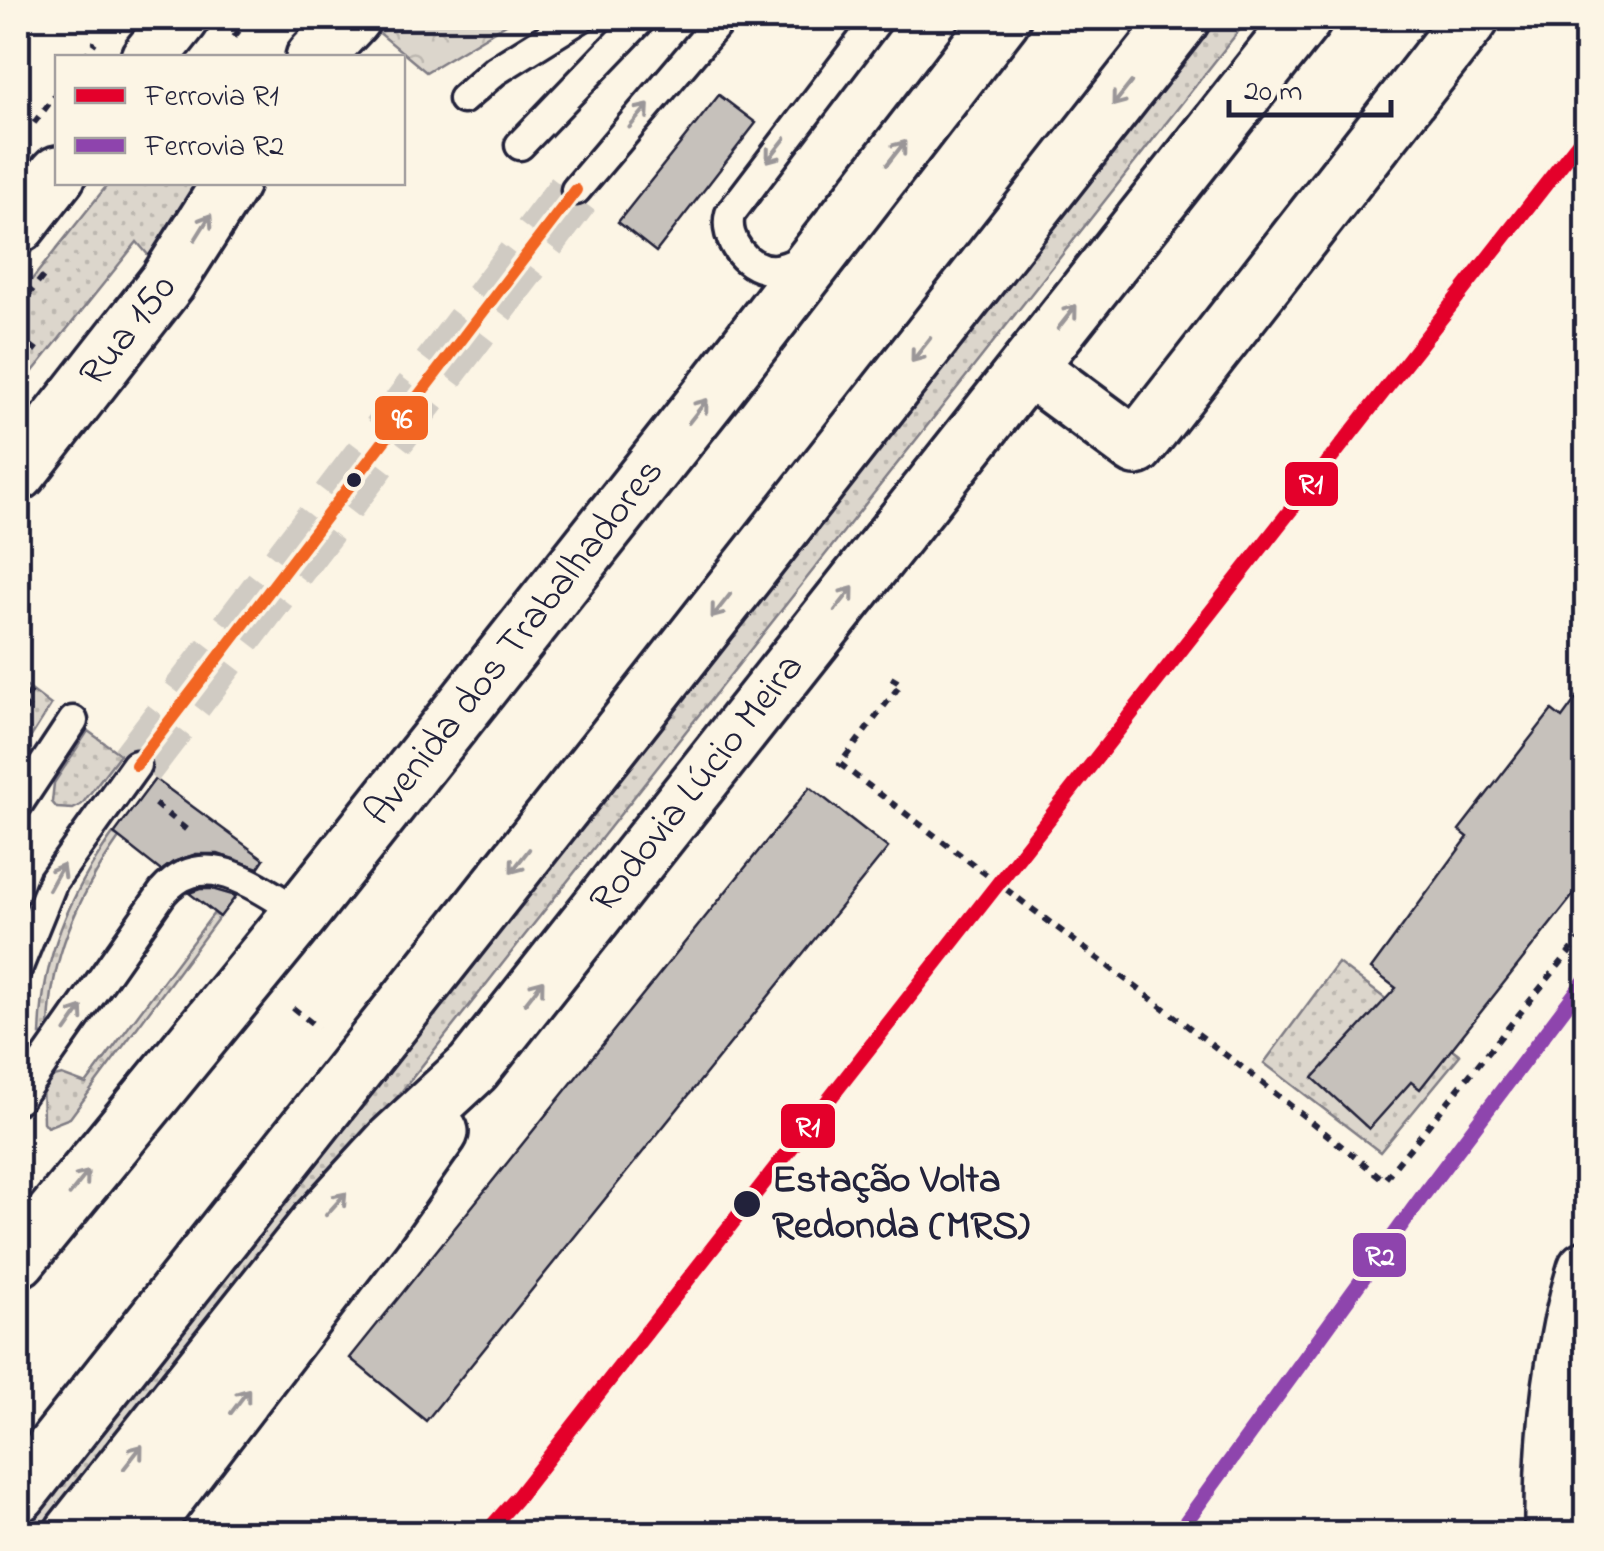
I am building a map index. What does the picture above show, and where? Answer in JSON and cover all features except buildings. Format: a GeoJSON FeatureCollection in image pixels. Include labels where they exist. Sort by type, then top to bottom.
{"type":"FeatureCollection","features":[{"type":"Feature","properties":{"kind":"main road"},"geometry":{"type":"LineString","coordinates":[[151,55],[181,18]]}},
{"type":"Feature","properties":{"kind":"main road"},"geometry":{"type":"LineString","coordinates":[[317,55],[352,18]]}},
{"type":"Feature","properties":{"kind":"main road","name":"Avenida dos Trabalhadores"},"geometry":{"type":"LineString","coordinates":[[18,1259],[300,913],[713,392],[1002,18]]}},
{"type":"Feature","properties":{"kind":"main road"},"geometry":{"type":"LineString","coordinates":[[18,1494],[1182,18]]}},
{"type":"Feature","properties":{"kind":"main road","name":"Rodovia Lúcio Meira"},"geometry":{"type":"LineString","coordinates":[[72,1534],[318,1224],[393,1142],[473,1068],[1304,18]]}},
{"type":"Feature","properties":{"kind":"main road"},"geometry":{"type":"LineString","coordinates":[[1028,366],[1136,446],[1471,18]]}},
{"type":"Feature","properties":{"kind":"main road"},"geometry":{"type":"LineString","coordinates":[[18,226],[42,153]]}},
{"type":"Feature","properties":{"kind":"main road","name":"Rua 150"},"geometry":{"type":"LineString","coordinates":[[18,473],[168,281],[228,185]]}},
{"type":"Feature","properties":{"kind":"main road"},"geometry":{"type":"LineString","coordinates":[[138,1534],[401,1189],[454,1109],[473,1068]]}},
{"type":"Feature","properties":{"kind":"main road"},"geometry":{"type":"LineString","coordinates":[[1553,1534],[1556,1416],[1564,1360],[1586,1268]]}},
{"type":"Feature","properties":{"kind":"lane"},"geometry":{"type":"LineString","coordinates":[[463,98],[496,70],[580,18]]}},
{"type":"Feature","properties":{"kind":"lane"},"geometry":{"type":"LineString","coordinates":[[520,146],[642,18]]}},
{"type":"Feature","properties":{"kind":"lane"},"geometry":{"type":"LineString","coordinates":[[576,190],[722,18]]}},
{"type":"Feature","properties":{"kind":"lane"},"geometry":{"type":"LineString","coordinates":[[820,252],[778,270],[757,266],[729,236],[730,214],[879,18]]}},
{"type":"Feature","properties":{"kind":"lane"},"geometry":{"type":"LineString","coordinates":[[18,804],[73,720]]}},
{"type":"Feature","properties":{"kind":"lane"},"geometry":{"type":"LineString","coordinates":[[18,967],[53,881],[136,765]]}},
{"type":"Feature","properties":{"kind":"lane"},"geometry":{"type":"LineString","coordinates":[[18,1098],[163,892],[182,874],[198,870],[233,875],[300,913]]}},
{"type":"Feature","properties":{"kind":"path"},"geometry":{"type":"LineString","coordinates":[[42,153],[55,103]]}},
{"type":"Feature","properties":{"kind":"path"},"geometry":{"type":"LineString","coordinates":[[18,336],[45,356]]}},
{"type":"Feature","properties":{"kind":"path"},"geometry":{"type":"LineString","coordinates":[[892,678],[900,684],[840,764],[1251,1074],[1384,1180],[1586,932]]}},
{"type":"Feature","properties":{"kind":"green space"},"geometry":{"type":"Polygon","coordinates":[[[398,18],[516,18],[426,72],[377,31],[398,18]]]}},
{"type":"Feature","properties":{"kind":"green space"},"geometry":{"type":"Polygon","coordinates":[[[1205,18],[1249,18],[53,1533],[18,1534],[18,1526],[40,1495],[1205,18]]]}},
{"type":"Feature","properties":{"kind":"green space"},"geometry":{"type":"Polygon","coordinates":[[[107,185],[198,185],[149,256],[137,242],[18,390],[18,297],[107,185]]]}},
{"type":"Feature","properties":{"kind":"green space"},"geometry":{"type":"Polygon","coordinates":[[[23,684],[51,705],[18,752],[18,694],[23,684]]]}},
{"type":"Feature","properties":{"kind":"green space"},"geometry":{"type":"Polygon","coordinates":[[[88,731],[120,754],[82,804],[73,809],[57,808],[52,802],[54,783],[88,731]]]}},
{"type":"Feature","properties":{"kind":"green space"},"geometry":{"type":"Polygon","coordinates":[[[113,834],[119,838],[90,884],[68,931],[54,981],[49,1034],[40,1035],[46,980],[61,929],[83,880],[113,834]]]}},
{"type":"Feature","properties":{"kind":"green space"},"geometry":{"type":"Polygon","coordinates":[[[214,913],[219,917],[70,1118],[47,1127],[43,1122],[42,1080],[62,1075],[86,1084],[214,913]]]}},
{"type":"Feature","properties":{"kind":"green space"},"geometry":{"type":"Polygon","coordinates":[[[1338,963],[1460,1055],[1380,1152],[1264,1063],[1338,963]]]}},
{"type":"Feature","properties":{"kind":"tunnel"},"geometry":{"type":"LineString","coordinates":[[136,765],[576,190]]}},
{"type":"Feature","properties":{"kind":"rail line","name":"R1"},"geometry":{"type":"LineString","coordinates":[[485,1534],[1586,133]]}},
{"type":"Feature","properties":{"kind":"rail line","name":"R2"},"geometry":{"type":"LineString","coordinates":[[1177,1534],[1586,979]]}},
{"type":"Feature","properties":{"kind":"transit line","name":"96"},"geometry":{"type":"LineString","coordinates":[[136,765],[576,190]]}},
{"type":"Feature","properties":{"kind":"place","name":"Estação Volta Redonda (MRS)"},"geometry":{"type":"Point","coordinates":[747,1204]}}]}
